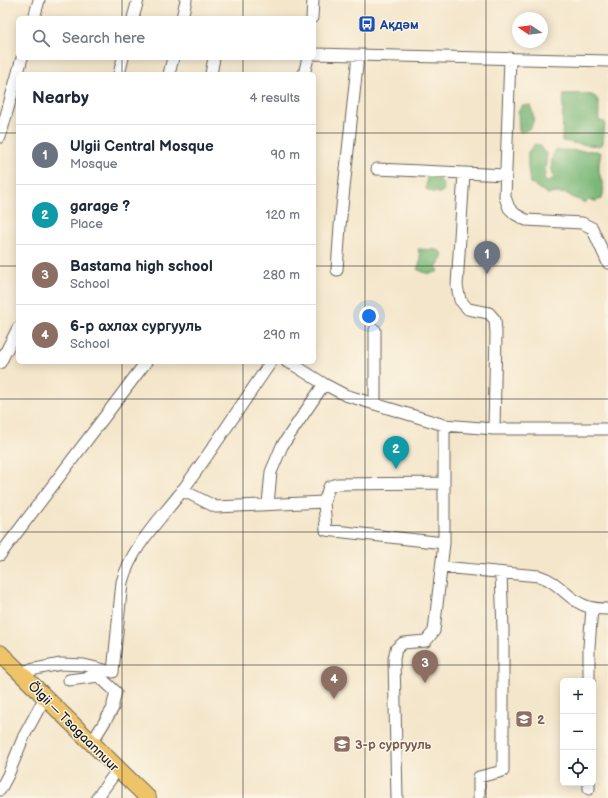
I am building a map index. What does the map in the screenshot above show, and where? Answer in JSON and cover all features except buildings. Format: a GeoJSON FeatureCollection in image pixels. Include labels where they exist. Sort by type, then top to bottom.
{"type":"FeatureCollection","features":[{"type":"Feature","properties":{"kind":"highway","name":"Ölgii — Tsagaannuur"},"geometry":{"type":"LineString","coordinates":[[0,653],[148,798]]}},
{"type":"Feature","properties":{"kind":"street"},"geometry":{"type":"LineString","coordinates":[[35,16],[39,0]]}},
{"type":"Feature","properties":{"kind":"street"},"geometry":{"type":"LineString","coordinates":[[134,16],[138,0]]}},
{"type":"Feature","properties":{"kind":"street"},"geometry":{"type":"LineString","coordinates":[[182,16],[186,0]]}},
{"type":"Feature","properties":{"kind":"street"},"geometry":{"type":"LineString","coordinates":[[312,16],[313,0]]}},
{"type":"Feature","properties":{"kind":"street"},"geometry":{"type":"LineString","coordinates":[[316,54],[608,61]]}},
{"type":"Feature","properties":{"kind":"street"},"geometry":{"type":"LineString","coordinates":[[337,270],[340,226],[358,56]]}},
{"type":"Feature","properties":{"kind":"street"},"geometry":{"type":"LineString","coordinates":[[510,58],[505,175],[505,197],[509,208],[526,220],[582,223],[592,228],[608,263]]}},
{"type":"Feature","properties":{"kind":"street"},"geometry":{"type":"LineString","coordinates":[[18,72],[21,60]]}},
{"type":"Feature","properties":{"kind":"street"},"geometry":{"type":"LineString","coordinates":[[120,72],[122,60]]}},
{"type":"Feature","properties":{"kind":"street"},"geometry":{"type":"LineString","coordinates":[[170,72],[172,60]]}},
{"type":"Feature","properties":{"kind":"street"},"geometry":{"type":"LineString","coordinates":[[211,72],[214,60]]}},
{"type":"Feature","properties":{"kind":"street"},"geometry":{"type":"LineString","coordinates":[[304,72],[308,60]]}},
{"type":"Feature","properties":{"kind":"street"},"geometry":{"type":"LineString","coordinates":[[0,137],[16,80]]}},
{"type":"Feature","properties":{"kind":"street"},"geometry":{"type":"LineString","coordinates":[[377,169],[505,175]]}},
{"type":"Feature","properties":{"kind":"street"},"geometry":{"type":"LineString","coordinates":[[464,173],[457,286],[460,300],[468,309],[489,313],[495,320],[494,429]]}},
{"type":"Feature","properties":{"kind":"street"},"geometry":{"type":"LineString","coordinates":[[375,330],[375,404]]}},
{"type":"Feature","properties":{"kind":"street"},"geometry":{"type":"LineString","coordinates":[[0,363],[16,332]]}},
{"type":"Feature","properties":{"kind":"street"},"geometry":{"type":"LineString","coordinates":[[0,556],[144,364]]}},
{"type":"Feature","properties":{"kind":"street"},"geometry":{"type":"LineString","coordinates":[[20,672],[61,664],[84,665],[113,672],[122,582],[126,570],[138,547],[182,490],[270,364]]}},
{"type":"Feature","properties":{"kind":"street"},"geometry":{"type":"LineString","coordinates":[[292,364],[345,395],[444,425],[494,429],[608,429]]}},
{"type":"Feature","properties":{"kind":"street"},"geometry":{"type":"LineString","coordinates":[[268,504],[271,472],[282,446],[324,384]]}},
{"type":"Feature","properties":{"kind":"street"},"geometry":{"type":"LineString","coordinates":[[398,798],[394,659],[396,649],[402,643],[426,641],[434,631],[444,543],[444,425]]}},
{"type":"Feature","properties":{"kind":"street"},"geometry":{"type":"LineString","coordinates":[[443,483],[337,484],[329,487],[324,502],[326,530],[444,543]]}},
{"type":"Feature","properties":{"kind":"street"},"geometry":{"type":"LineString","coordinates":[[182,490],[216,507],[324,502]]}},
{"type":"Feature","properties":{"kind":"street"},"geometry":{"type":"LineString","coordinates":[[442,567],[539,576],[548,579],[573,599],[586,606],[608,609]]}},
{"type":"Feature","properties":{"kind":"street"},"geometry":{"type":"LineString","coordinates":[[479,798],[479,777],[503,771],[503,630],[501,573]]}},
{"type":"Feature","properties":{"kind":"street"},"geometry":{"type":"LineString","coordinates":[[589,678],[589,647],[592,608]]}},
{"type":"Feature","properties":{"kind":"street"},"geometry":{"type":"LineString","coordinates":[[69,680],[99,676],[116,692],[113,708],[94,739]]}},
{"type":"Feature","properties":{"kind":"street"},"geometry":{"type":"LineString","coordinates":[[0,790],[24,736],[45,697]]}},
{"type":"Feature","properties":{"kind":"street"},"geometry":{"type":"LineString","coordinates":[[97,798],[118,769]]}},
{"type":"Feature","properties":{"kind":"green space"},"geometry":{"type":"Polygon","coordinates":[[[564,94],[589,94],[596,98],[599,106],[599,121],[605,122],[603,143],[599,146],[562,141],[564,94]]]}},
{"type":"Feature","properties":{"kind":"green space"},"geometry":{"type":"Polygon","coordinates":[[[530,105],[533,114],[532,125],[521,132],[519,131],[518,111],[522,106],[530,105]]]}},
{"type":"Feature","properties":{"kind":"green space"},"geometry":{"type":"Polygon","coordinates":[[[535,144],[540,145],[542,150],[547,154],[544,180],[547,182],[554,178],[552,163],[556,150],[597,151],[601,153],[599,167],[603,184],[602,199],[596,201],[588,200],[585,203],[568,194],[548,194],[530,183],[528,152],[535,144]]]}},
{"type":"Feature","properties":{"kind":"green space"},"geometry":{"type":"Polygon","coordinates":[[[427,175],[441,181],[444,186],[444,190],[440,193],[432,192],[426,189],[427,175]]]}},
{"type":"Feature","properties":{"kind":"green space"},"geometry":{"type":"Polygon","coordinates":[[[418,249],[438,250],[443,254],[436,267],[439,271],[428,273],[417,269],[421,260],[418,249]]]}},
{"type":"Feature","properties":{"kind":"place","name":"Ақдəм"},"geometry":{"type":"Point","coordinates":[367,24]}},
{"type":"Feature","properties":{"kind":"place","name":"Ulgii Central Mosque"},"geometry":{"type":"Point","coordinates":[487,274]}},
{"type":"Feature","properties":{"kind":"place","name":"garage ?"},"geometry":{"type":"Point","coordinates":[396,469]}},
{"type":"Feature","properties":{"kind":"place","name":"Bastama high school"},"geometry":{"type":"Point","coordinates":[425,683]}},
{"type":"Feature","properties":{"kind":"place","name":"6-р ахлах сургууль"},"geometry":{"type":"Point","coordinates":[334,699]}},
{"type":"Feature","properties":{"kind":"place","name":"2"},"geometry":{"type":"Point","coordinates":[524,719]}},
{"type":"Feature","properties":{"kind":"place","name":"3-р сургууль"},"geometry":{"type":"Point","coordinates":[342,744]}}]}
